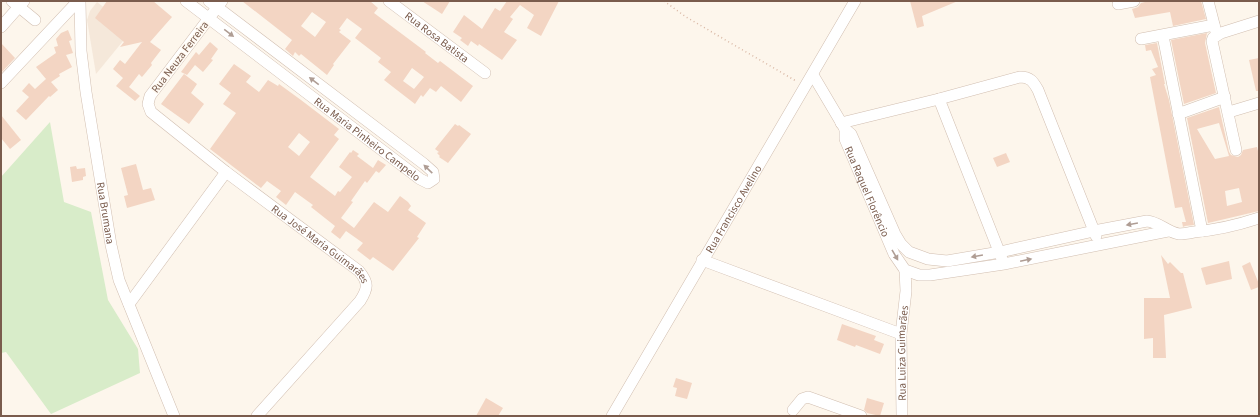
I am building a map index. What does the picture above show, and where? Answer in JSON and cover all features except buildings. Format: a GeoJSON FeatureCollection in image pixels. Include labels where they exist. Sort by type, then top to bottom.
{"type":"FeatureCollection","features":[{"type":"Feature","properties":{"kind":"street"},"geometry":{"type":"LineString","coordinates":[[1,83],[79,1]]}},
{"type":"Feature","properties":{"kind":"street","name":"Rua Brumana"},"geometry":{"type":"LineString","coordinates":[[79,1],[80,51],[111,245],[119,280],[174,416]]}},
{"type":"Feature","properties":{"kind":"street","name":"Rua Maria Pinheiro Campelo"},"geometry":{"type":"LineString","coordinates":[[186,1],[420,179],[428,183],[434,179],[434,176],[430,170],[328,92],[216,3]]}},
{"type":"Feature","properties":{"kind":"street","name":"Rua Rosa Batista"},"geometry":{"type":"LineString","coordinates":[[389,1],[485,73]]}},
{"type":"Feature","properties":{"kind":"street","name":"Rua Francisco Avelino"},"geometry":{"type":"LineString","coordinates":[[612,416],[855,1]]}},
{"type":"Feature","properties":{"kind":"street"},"geometry":{"type":"LineString","coordinates":[[1118,4],[1134,1]]}},
{"type":"Feature","properties":{"kind":"street"},"geometry":{"type":"LineString","coordinates":[[1208,1],[1217,31],[1212,41],[1229,112],[1236,150]]}},
{"type":"Feature","properties":{"kind":"street"},"geometry":{"type":"LineString","coordinates":[[1,27],[18,3],[35,20]]}},
{"type":"Feature","properties":{"kind":"street","name":"Rua Neuza Ferreira"},"geometry":{"type":"LineString","coordinates":[[154,116],[148,104],[150,96],[209,18],[216,3]]}},
{"type":"Feature","properties":{"kind":"street"},"geometry":{"type":"LineString","coordinates":[[1141,40],[1163,36],[1217,31],[1259,21]]}},
{"type":"Feature","properties":{"kind":"street"},"geometry":{"type":"LineString","coordinates":[[1163,36],[1202,231]]}},
{"type":"Feature","properties":{"kind":"street"},"geometry":{"type":"LineString","coordinates":[[813,75],[843,126],[1020,77],[1028,77],[1033,81],[1038,90],[1099,244]]}},
{"type":"Feature","properties":{"kind":"street"},"geometry":{"type":"LineString","coordinates":[[320,102],[328,92]]}},
{"type":"Feature","properties":{"kind":"street"},"geometry":{"type":"LineString","coordinates":[[1178,114],[1225,97]]}},
{"type":"Feature","properties":{"kind":"street"},"geometry":{"type":"LineString","coordinates":[[939,99],[1004,264]]}},
{"type":"Feature","properties":{"kind":"street"},"geometry":{"type":"LineString","coordinates":[[1229,112],[1259,104]]}},
{"type":"Feature","properties":{"kind":"street","name":"Rua José Maria Guimarães"},"geometry":{"type":"LineString","coordinates":[[154,116],[358,271],[366,282],[367,288],[360,301],[261,415]]}},
{"type":"Feature","properties":{"kind":"street","name":"Rua Raquel Florêncio"},"geometry":{"type":"LineString","coordinates":[[843,126],[851,134],[895,234],[901,244],[910,252],[929,260],[947,261],[1000,252],[1147,221],[1159,224],[1168,231]]}},
{"type":"Feature","properties":{"kind":"street","name":"Rua Raquel Florêncio"},"geometry":{"type":"LineString","coordinates":[[843,126],[844,139],[894,254],[905,270],[920,275],[930,275],[1004,264],[1168,231],[1182,234],[1202,231],[1259,218]]}},
{"type":"Feature","properties":{"kind":"street"},"geometry":{"type":"LineString","coordinates":[[129,304],[226,172]]}},
{"type":"Feature","properties":{"kind":"street"},"geometry":{"type":"LineString","coordinates":[[702,260],[901,334]]}},
{"type":"Feature","properties":{"kind":"street","name":"Rua Luiza Guimarães"},"geometry":{"type":"LineString","coordinates":[[906,291],[920,275],[929,260]]}},
{"type":"Feature","properties":{"kind":"street","name":"Rua Luiza Guimarães"},"geometry":{"type":"LineString","coordinates":[[902,416],[901,334],[906,291],[905,270]]}},
{"type":"Feature","properties":{"kind":"street"},"geometry":{"type":"LineString","coordinates":[[793,410],[802,399],[808,397],[861,416]]}},
{"type":"Feature","properties":{"kind":"path"},"geometry":{"type":"LineString","coordinates":[[664,1],[686,17],[805,87]]}},
{"type":"Feature","properties":{"kind":"shaded area"},"geometry":{"type":"Polygon","coordinates":[[[97,2],[132,30],[96,74],[87,20],[90,11],[97,2]]]}},
{"type":"Feature","properties":{"kind":"green space"},"geometry":{"type":"Polygon","coordinates":[[[50,122],[64,202],[91,212],[108,300],[138,349],[140,373],[51,414],[6,352],[1,353],[1,177],[50,122]]]}}]}
